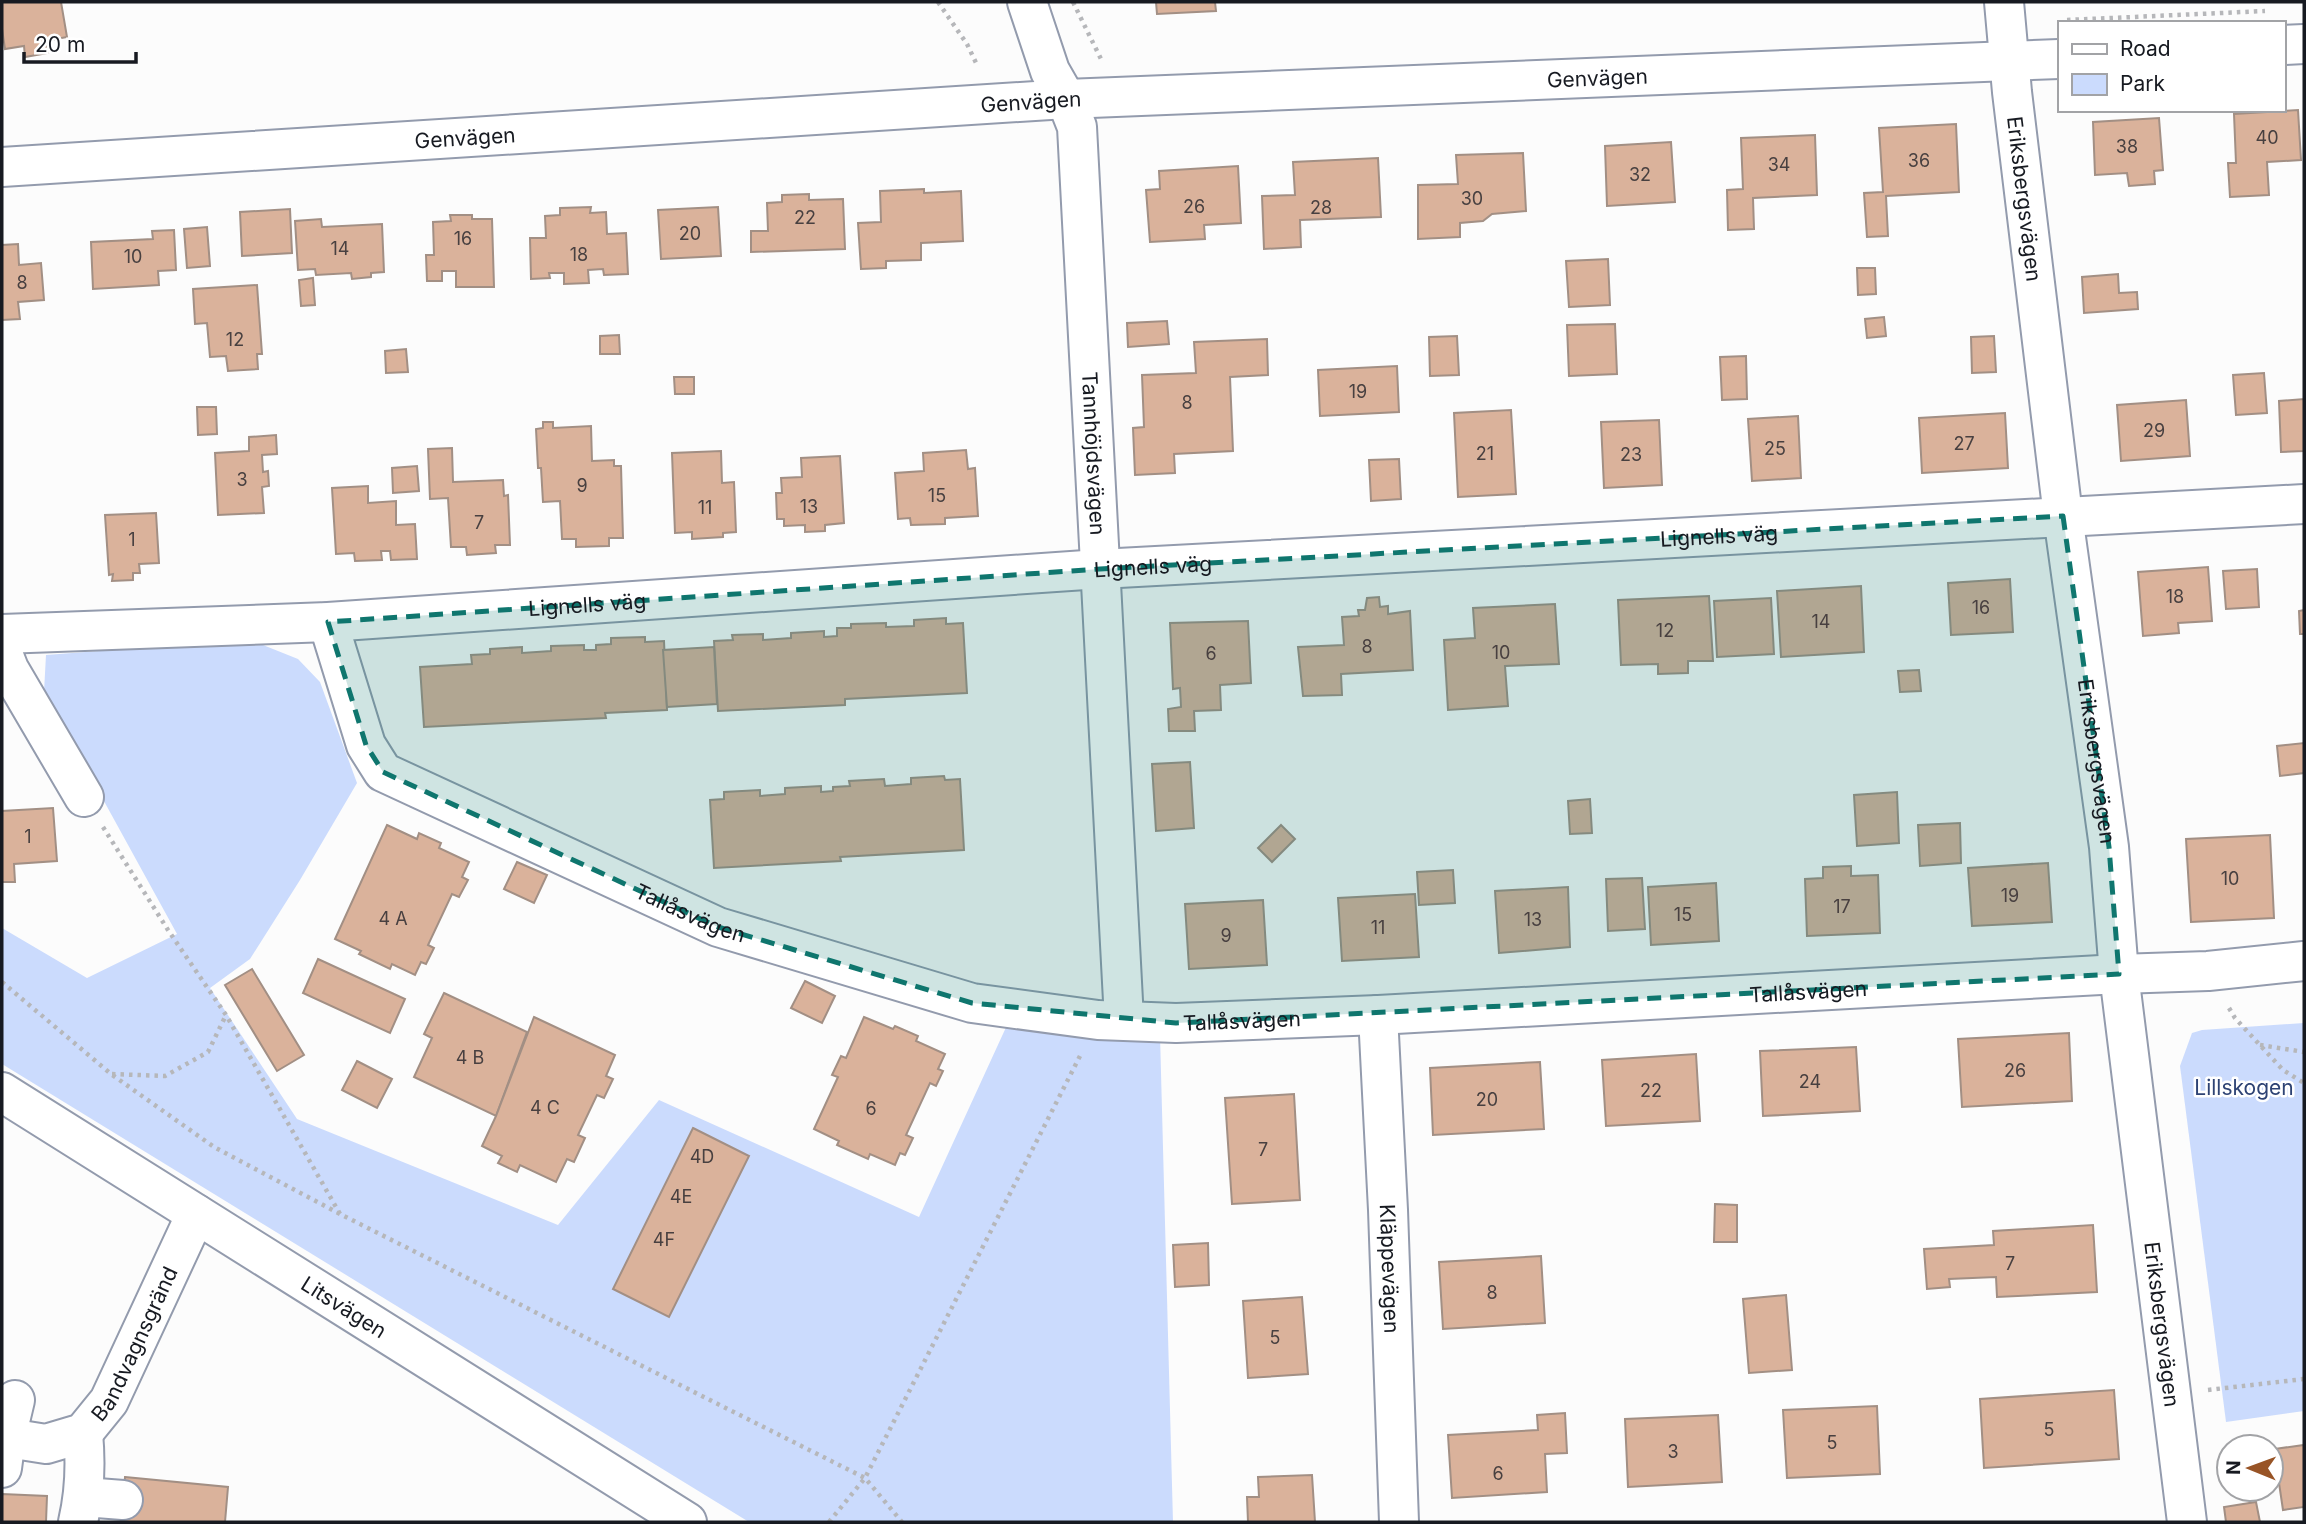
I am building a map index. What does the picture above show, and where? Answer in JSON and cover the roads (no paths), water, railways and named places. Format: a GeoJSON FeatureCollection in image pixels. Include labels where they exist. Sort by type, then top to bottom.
{"type":"FeatureCollection","features":[{"type":"Feature","properties":{"kind":"street","name":"Tannhöjdsvägen"},"geometry":{"type":"LineString","coordinates":[[1027,2],[1049,71],[1066,99],[1077,127],[1100,569],[1111,1020]]}},
{"type":"Feature","properties":{"kind":"street","name":"Eriksbergsvägen"},"geometry":{"type":"LineString","coordinates":[[2004,2],[2063,516],[2109,847],[2119,974],[2187,1522]]}},
{"type":"Feature","properties":{"kind":"street"},"geometry":{"type":"LineString","coordinates":[[2285,45],[2304,44]]}},
{"type":"Feature","properties":{"kind":"street","name":"Genvägen"},"geometry":{"type":"LineString","coordinates":[[2,167],[1066,99],[2058,58]]}},
{"type":"Feature","properties":{"kind":"street","name":"Lignells väg"},"geometry":{"type":"LineString","coordinates":[[2,634],[328,622],[1100,569],[2304,504]]}},
{"type":"Feature","properties":{"kind":"street","name":"Tallåsvägen"},"geometry":{"type":"LineString","coordinates":[[328,622],[366,745],[383,772],[718,927],[972,1003],[1111,1020],[1176,1023],[1378,1015],[2208,971],[2304,961]]}},
{"type":"Feature","properties":{"kind":"street"},"geometry":{"type":"LineString","coordinates":[[2,651],[9,668],[84,797]]}},
{"type":"Feature","properties":{"kind":"street","name":"Kläppevägen"},"geometry":{"type":"LineString","coordinates":[[1378,1015],[1399,1522]]}},
{"type":"Feature","properties":{"kind":"street","name":"Litsvägen"},"geometry":{"type":"LineString","coordinates":[[2,1092],[687,1522]]}},
{"type":"Feature","properties":{"kind":"street","name":"Bandvagnsgränd"},"geometry":{"type":"LineString","coordinates":[[3,1448],[46,1444],[83,1433],[109,1401],[196,1214]]}},
{"type":"Feature","properties":{"kind":"street"},"geometry":{"type":"LineString","coordinates":[[3,1448],[15,1401]]}},
{"type":"Feature","properties":{"kind":"street"},"geometry":{"type":"LineString","coordinates":[[83,1433],[86,1458],[81,1509],[123,1500]]}},
{"type":"Feature","properties":{"kind":"park label","name":"Lillskogen"},"geometry":{"type":"Point","coordinates":[2244,1087]}}]}
